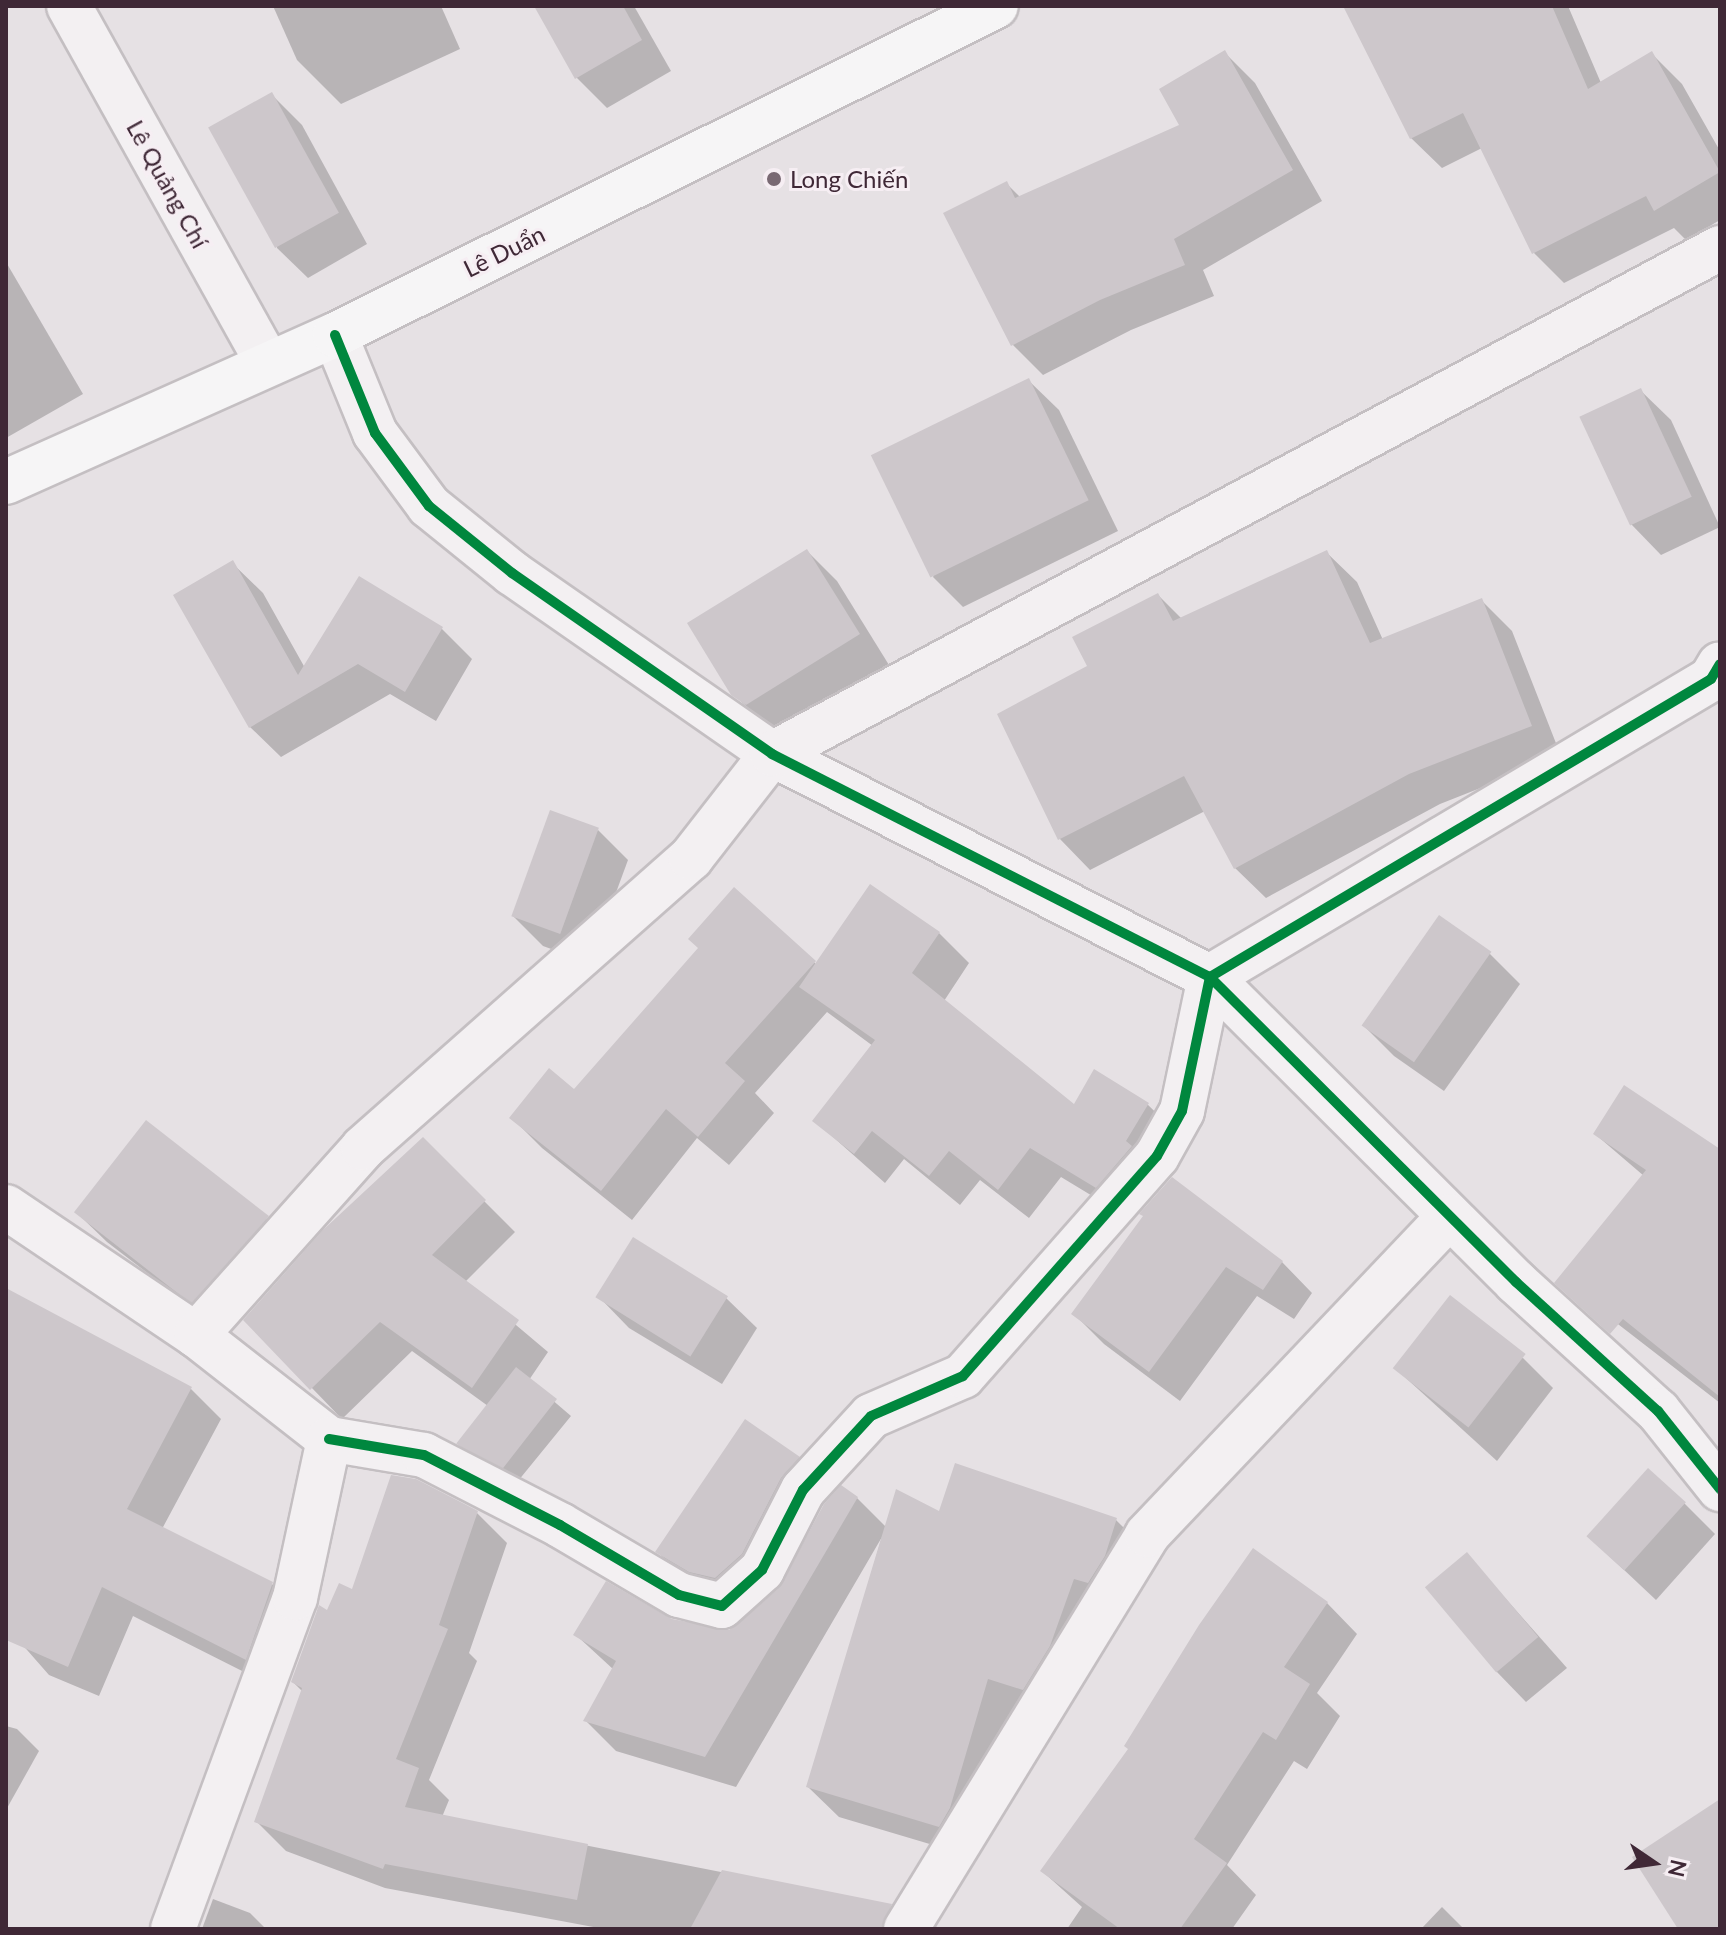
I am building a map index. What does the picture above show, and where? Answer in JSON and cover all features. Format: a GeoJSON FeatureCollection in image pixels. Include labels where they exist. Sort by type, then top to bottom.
{"type":"FeatureCollection","features":[{"type":"Feature","properties":{"kind":"main road","name":"Lê Duẩn"},"geometry":{"type":"LineString","coordinates":[[6,482],[335,335],[996,6]]}},
{"type":"Feature","properties":{"kind":"street","name":"Lê Quảng Chí"},"geometry":{"type":"LineString","coordinates":[[69,6],[268,363]]}},
{"type":"Feature","properties":{"kind":"street"},"geometry":{"type":"LineString","coordinates":[[196,1335],[363,1148],[691,858],[772,754],[1720,248]]}},
{"type":"Feature","properties":{"kind":"street"},"geometry":{"type":"LineString","coordinates":[[335,335],[375,433],[429,506],[512,573],[772,754],[1210,977],[1449,1217],[1658,1411],[1720,1489]]}},
{"type":"Feature","properties":{"kind":"street"},"geometry":{"type":"LineString","coordinates":[[6,1207],[196,1335],[329,1439],[424,1455],[560,1525],[679,1595],[722,1606],[762,1570],[803,1490],[871,1416],[963,1376],[1157,1156],[1182,1111],[1210,977],[1711,679],[1720,664]]}},
{"type":"Feature","properties":{"kind":"street"},"geometry":{"type":"LineString","coordinates":[[906,1929],[1147,1535],[1449,1217]]}},
{"type":"Feature","properties":{"kind":"street"},"geometry":{"type":"LineString","coordinates":[[173,1929],[295,1598],[329,1439]]}},
{"type":"Feature","properties":{"kind":"building"},"geometry":{"type":"Polygon","coordinates":[[[534,6],[623,6],[642,40],[575,79],[534,6]]]}},
{"type":"Feature","properties":{"kind":"building"},"geometry":{"type":"Polygon","coordinates":[[[1343,6],[1552,6],[1588,89],[1652,51],[1720,172],[1654,211],[1646,196],[1532,254],[1463,113],[1410,139],[1343,6]]]}},
{"type":"Feature","properties":{"kind":"building"},"geometry":{"type":"Polygon","coordinates":[[[1225,50],[1293,170],[1174,239],[1185,265],[1100,300],[1011,346],[943,213],[1007,181],[1015,198],[1179,125],[1159,89],[1225,50]]]}},
{"type":"Feature","properties":{"kind":"building"},"geometry":{"type":"Polygon","coordinates":[[[272,92],[339,213],[275,248],[208,127],[272,92]]]}},
{"type":"Feature","properties":{"kind":"building"},"geometry":{"type":"Polygon","coordinates":[[[1029,378],[1089,500],[930,577],[871,455],[1029,378]]]}},
{"type":"Feature","properties":{"kind":"building"},"geometry":{"type":"Polygon","coordinates":[[[1641,388],[1692,497],[1630,525],[1579,417],[1641,388]]]}},
{"type":"Feature","properties":{"kind":"building"},"geometry":{"type":"Polygon","coordinates":[[[807,549],[860,634],[746,705],[731,695],[687,623],[807,549]]]}},
{"type":"Feature","properties":{"kind":"building"},"geometry":{"type":"Polygon","coordinates":[[[1327,550],[1370,643],[1482,598],[1532,726],[1409,774],[1234,869],[1184,776],[1058,840],[997,714],[1087,666],[1072,637],[1158,593],[1173,621],[1327,550]]]}},
{"type":"Feature","properties":{"kind":"building"},"geometry":{"type":"Polygon","coordinates":[[[233,560],[298,675],[359,576],[443,627],[405,692],[358,664],[249,728],[173,595],[233,560]]]}},
{"type":"Feature","properties":{"kind":"building"},"geometry":{"type":"Polygon","coordinates":[[[550,810],[599,828],[560,934],[511,916],[550,810]]]}},
{"type":"Feature","properties":{"kind":"building"},"geometry":{"type":"Polygon","coordinates":[[[870,884],[940,932],[912,973],[1074,1104],[1094,1069],[1149,1103],[1126,1141],[1132,1146],[1096,1188],[1030,1148],[998,1190],[949,1151],[929,1176],[872,1131],[854,1154],[812,1121],[875,1040],[799,987],[870,884]]]}},
{"type":"Feature","properties":{"kind":"building"},"geometry":{"type":"Polygon","coordinates":[[[734,887],[816,961],[725,1063],[745,1081],[698,1137],[666,1109],[601,1191],[509,1118],[549,1068],[574,1089],[698,948],[688,939],[734,887]]]}},
{"type":"Feature","properties":{"kind":"building"},"geometry":{"type":"Polygon","coordinates":[[[1439,915],[1491,952],[1414,1062],[1362,1026],[1439,915]]]}},
{"type":"Feature","properties":{"kind":"building"},"geometry":{"type":"Polygon","coordinates":[[[1624,1085],[1720,1149],[1720,1397],[1623,1319],[1610,1334],[1554,1283],[1646,1170],[1593,1134],[1624,1085]]]}},
{"type":"Feature","properties":{"kind":"building"},"geometry":{"type":"Polygon","coordinates":[[[146,1120],[269,1216],[197,1308],[74,1212],[146,1120]]]}},
{"type":"Feature","properties":{"kind":"building"},"geometry":{"type":"Polygon","coordinates":[[[423,1137],[486,1200],[432,1255],[519,1320],[472,1388],[380,1322],[310,1390],[243,1320],[323,1230],[423,1137]]]}},
{"type":"Feature","properties":{"kind":"building"},"geometry":{"type":"Polygon","coordinates":[[[1172,1177],[1283,1261],[1263,1290],[1226,1267],[1149,1372],[1071,1314],[1143,1216],[1139,1214],[1172,1177]]]}},
{"type":"Feature","properties":{"kind":"building"},"geometry":{"type":"Polygon","coordinates":[[[633,1237],[728,1296],[690,1357],[595,1297],[633,1237]]]}},
{"type":"Feature","properties":{"kind":"building"},"geometry":{"type":"Polygon","coordinates":[[[6,1288],[192,1387],[127,1509],[273,1582],[246,1660],[102,1587],[68,1667],[6,1640],[6,1288]]]}},
{"type":"Feature","properties":{"kind":"building"},"geometry":{"type":"Polygon","coordinates":[[[1450,1295],[1526,1354],[1468,1427],[1393,1368],[1450,1295]]]}},
{"type":"Feature","properties":{"kind":"building"},"geometry":{"type":"Polygon","coordinates":[[[516,1367],[557,1399],[497,1475],[456,1443],[516,1367]]]}},
{"type":"Feature","properties":{"kind":"building"},"geometry":{"type":"Polygon","coordinates":[[[745,1419],[800,1457],[781,1478],[742,1554],[715,1578],[689,1572],[655,1552],[745,1419]]]}},
{"type":"Feature","properties":{"kind":"building"},"geometry":{"type":"Polygon","coordinates":[[[955,1463],[1117,1518],[1105,1556],[1088,1583],[1074,1579],[1050,1646],[1023,1690],[988,1679],[950,1808],[939,1827],[806,1787],[896,1489],[939,1511],[955,1463]]]}},
{"type":"Feature","properties":{"kind":"building"},"geometry":{"type":"Polygon","coordinates":[[[1648,1468],[1686,1502],[1624,1570],[1586,1536],[1648,1468]]]}},
{"type":"Feature","properties":{"kind":"building"},"geometry":{"type":"Polygon","coordinates":[[[391,1475],[416,1479],[478,1511],[439,1625],[448,1629],[396,1759],[419,1768],[405,1807],[588,1844],[577,1900],[385,1864],[383,1869],[254,1822],[302,1688],[291,1682],[319,1605],[327,1610],[339,1583],[352,1589],[391,1475]]]}},
{"type":"Feature","properties":{"kind":"building"},"geometry":{"type":"Polygon","coordinates":[[[841,1485],[858,1497],[705,1757],[583,1721],[616,1661],[573,1635],[606,1581],[672,1619],[729,1630],[779,1588],[824,1504],[841,1485]]]}},
{"type":"Feature","properties":{"kind":"building"},"geometry":{"type":"Polygon","coordinates":[[[1253,1548],[1328,1602],[1284,1667],[1310,1684],[1276,1740],[1263,1732],[1194,1839],[1227,1863],[1180,1929],[1120,1929],[1040,1871],[1128,1749],[1124,1746],[1199,1625],[1253,1548]]]}},
{"type":"Feature","properties":{"kind":"building"},"geometry":{"type":"Polygon","coordinates":[[[1467,1552],[1538,1637],[1496,1672],[1425,1587],[1467,1552]]]}},
{"type":"Feature","properties":{"kind":"building"},"geometry":{"type":"Polygon","coordinates":[[[1720,1799],[1720,1929],[1678,1929],[1632,1857],[1720,1799]]]}},
{"type":"Feature","properties":{"kind":"building"},"geometry":{"type":"Polygon","coordinates":[[[722,1870],[892,1904],[881,1929],[690,1929],[722,1870]]]}},
{"type":"Feature","properties":{"kind":"cycle path"},"geometry":{"type":"LineString","coordinates":[[335,335],[375,433],[429,506],[512,573],[772,754],[1210,977],[1516,1282],[1658,1411],[1720,1489]]}},
{"type":"Feature","properties":{"kind":"cycle path"},"geometry":{"type":"LineString","coordinates":[[329,1439],[424,1455],[560,1525],[679,1595],[722,1606],[762,1570],[803,1490],[871,1416],[963,1376],[1157,1156],[1182,1111],[1210,977],[1711,679],[1720,664]]}},
{"type":"Feature","properties":{"kind":"place","name":"Long Chiến"},"geometry":{"type":"Point","coordinates":[774,179]}}]}
